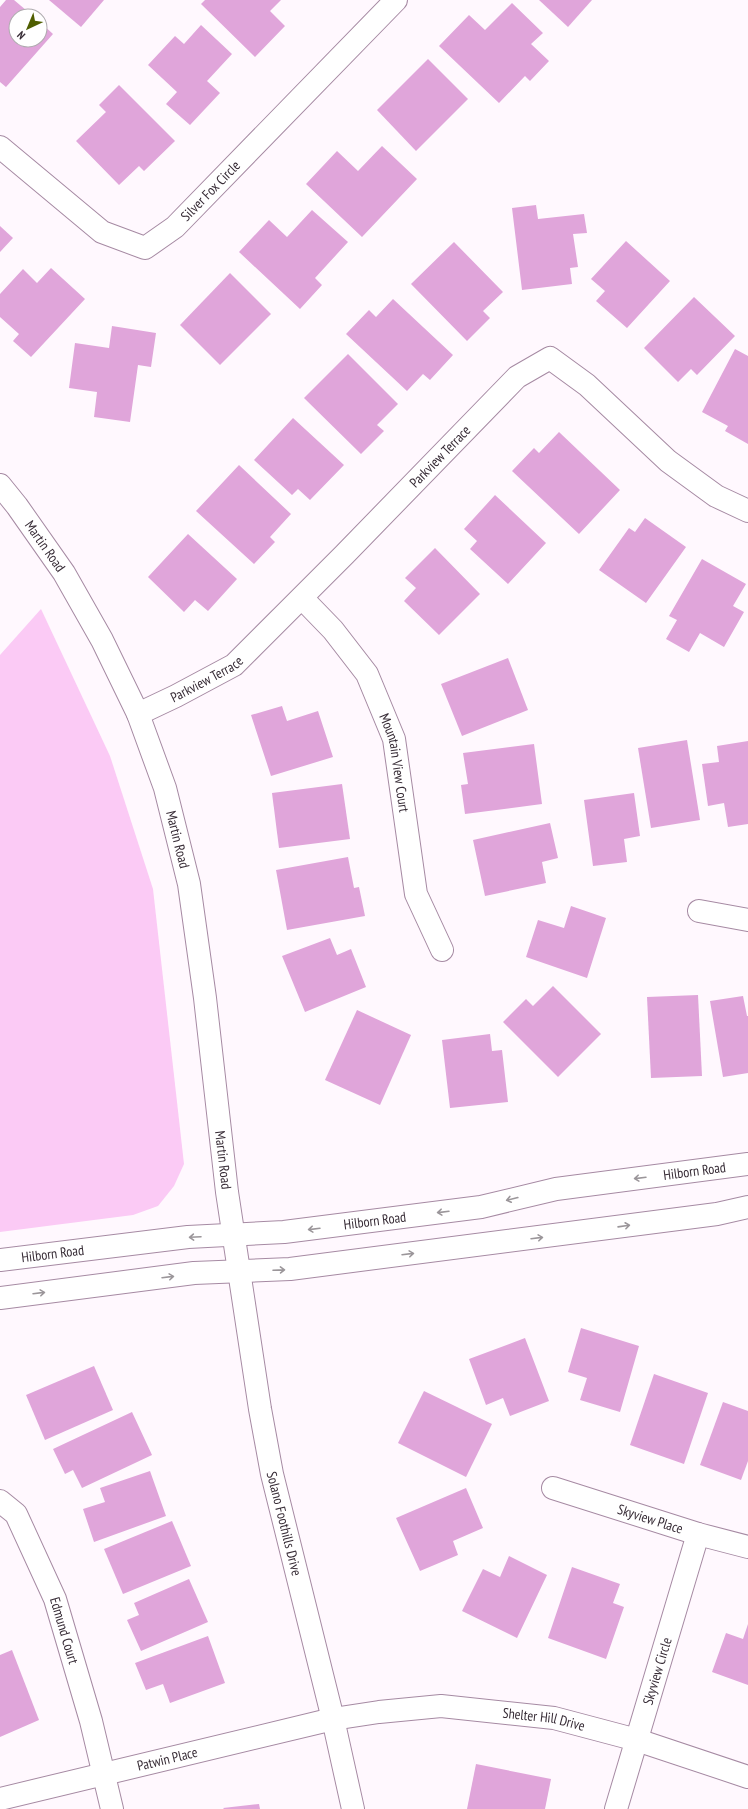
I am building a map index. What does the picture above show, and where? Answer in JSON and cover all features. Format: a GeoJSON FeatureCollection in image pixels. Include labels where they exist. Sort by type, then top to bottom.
{"type":"FeatureCollection","features":[{"type":"Feature","properties":{"kind":"street","name":"Silver Fox Circle"},"geometry":{"type":"LineString","coordinates":[[0,147],[102,232],[145,248],[175,227],[396,0]]}},
{"type":"Feature","properties":{"kind":"street","name":"Parkview Terrace"},"geometry":{"type":"LineString","coordinates":[[138,714],[176,696],[234,665],[302,598],[517,377],[550,358],[587,385],[668,461],[716,496],[748,511]]}},
{"type":"Feature","properties":{"kind":"street","name":"Martin Road"},"geometry":{"type":"LineString","coordinates":[[0,485],[17,506],[64,573],[102,640],[138,714],[165,788],[189,884],[205,998],[226,1184],[234,1235]]}},
{"type":"Feature","properties":{"kind":"street","name":"Mountain View Court"},"geometry":{"type":"LineString","coordinates":[[302,598],[333,630],[367,674],[394,739],[416,894],[442,950]]}},
{"type":"Feature","properties":{"kind":"street"},"geometry":{"type":"LineString","coordinates":[[699,911],[748,920]]}},
{"type":"Feature","properties":{"kind":"street","name":"Hilborn Road"},"geometry":{"type":"LineString","coordinates":[[0,1260],[188,1237],[284,1232],[482,1207],[556,1189],[748,1164]]}},
{"type":"Feature","properties":{"kind":"street"},"geometry":{"type":"LineString","coordinates":[[0,1298],[194,1273],[290,1269],[717,1214],[748,1207]]}},
{"type":"Feature","properties":{"kind":"street","name":"Solano Foothills Drive"},"geometry":{"type":"LineString","coordinates":[[234,1235],[260,1409],[272,1474],[334,1719],[353,1809]]}},
{"type":"Feature","properties":{"kind":"street","name":"Skyview Place"},"geometry":{"type":"LineString","coordinates":[[553,1488],[698,1534],[748,1547]]}},
{"type":"Feature","properties":{"kind":"street","name":"Edmund Court"},"geometry":{"type":"LineString","coordinates":[[0,1501],[16,1514],[55,1598],[91,1721],[105,1773],[112,1809]]}},
{"type":"Feature","properties":{"kind":"street","name":"Skyview Circle"},"geometry":{"type":"LineString","coordinates":[[616,1809],[698,1534]]}},
{"type":"Feature","properties":{"kind":"street","name":"Shelter Hill Drive"},"geometry":{"type":"LineString","coordinates":[[334,1719],[379,1712],[441,1706],[554,1718],[637,1740],[748,1777]]}},
{"type":"Feature","properties":{"kind":"street","name":"Patwin Place"},"geometry":{"type":"LineString","coordinates":[[0,1799],[334,1719]]}},
{"type":"Feature","properties":{"kind":"shaded area"},"geometry":{"type":"Polygon","coordinates":[[[41,609],[110,756],[153,889],[184,1164],[174,1186],[158,1206],[133,1215],[0,1232],[0,655],[41,609]]]}},
{"type":"Feature","properties":{"kind":"building"},"geometry":{"type":"Polygon","coordinates":[[[6,0],[14,0],[24,8],[8,8],[8,48],[41,48],[6,87],[0,82],[0,7],[6,0]]]}},
{"type":"Feature","properties":{"kind":"building"},"geometry":{"type":"Polygon","coordinates":[[[49,0],[104,0],[81,27],[49,0]]]}},
{"type":"Feature","properties":{"kind":"building"},"geometry":{"type":"Polygon","coordinates":[[[205,0],[281,0],[270,11],[285,26],[255,57],[201,4],[205,0]]]}},
{"type":"Feature","properties":{"kind":"building"},"geometry":{"type":"Polygon","coordinates":[[[539,0],[592,0],[568,27],[539,0]]]}},
{"type":"Feature","properties":{"kind":"building"},"geometry":{"type":"Polygon","coordinates":[[[512,3],[543,33],[531,44],[549,61],[530,81],[525,76],[499,103],[439,46],[469,15],[485,30],[512,3]]]}},
{"type":"Feature","properties":{"kind":"building"},"geometry":{"type":"Polygon","coordinates":[[[201,25],[232,54],[207,81],[220,93],[190,125],[166,104],[177,92],[148,65],[175,36],[184,44],[201,25]]]}},
{"type":"Feature","properties":{"kind":"building"},"geometry":{"type":"Polygon","coordinates":[[[48,29],[53,34],[48,40],[48,29]]]}},
{"type":"Feature","properties":{"kind":"building"},"geometry":{"type":"Polygon","coordinates":[[[428,59],[468,99],[416,151],[377,110],[428,59]]]}},
{"type":"Feature","properties":{"kind":"building"},"geometry":{"type":"Polygon","coordinates":[[[119,85],[175,141],[144,171],[139,166],[119,185],[76,141],[106,112],[99,105],[119,85]]]}},
{"type":"Feature","properties":{"kind":"building"},"geometry":{"type":"Polygon","coordinates":[[[382,146],[417,179],[362,237],[306,184],[337,151],[358,171],[382,146]]]}},
{"type":"Feature","properties":{"kind":"building"},"geometry":{"type":"Polygon","coordinates":[[[536,205],[538,219],[584,214],[587,233],[573,234],[578,267],[570,268],[572,284],[522,290],[512,208],[536,205]]]}},
{"type":"Feature","properties":{"kind":"building"},"geometry":{"type":"Polygon","coordinates":[[[312,210],[348,242],[315,278],[322,285],[300,309],[239,252],[269,220],[287,237],[312,210]]]}},
{"type":"Feature","properties":{"kind":"building"},"geometry":{"type":"Polygon","coordinates":[[[0,226],[13,238],[0,252],[0,226]]]}},
{"type":"Feature","properties":{"kind":"building"},"geometry":{"type":"Polygon","coordinates":[[[626,241],[670,281],[627,328],[596,301],[605,291],[591,279],[626,241]]]}},
{"type":"Feature","properties":{"kind":"building"},"geometry":{"type":"Polygon","coordinates":[[[454,242],[503,292],[483,311],[490,318],[467,341],[411,284],[454,242]]]}},
{"type":"Feature","properties":{"kind":"building"},"geometry":{"type":"Polygon","coordinates":[[[51,268],[85,299],[31,357],[13,341],[19,334],[0,317],[0,294],[23,269],[37,283],[51,268]]]}},
{"type":"Feature","properties":{"kind":"building"},"geometry":{"type":"Polygon","coordinates":[[[230,273],[271,314],[220,365],[180,325],[230,273]]]}},
{"type":"Feature","properties":{"kind":"building"},"geometry":{"type":"Polygon","coordinates":[[[694,297],[735,336],[697,375],[691,369],[678,382],[644,348],[694,297]]]}},
{"type":"Feature","properties":{"kind":"building"},"geometry":{"type":"Polygon","coordinates":[[[393,299],[453,355],[430,380],[423,374],[407,391],[346,334],[369,310],[376,317],[393,299]]]}},
{"type":"Feature","properties":{"kind":"building"},"geometry":{"type":"Polygon","coordinates":[[[112,326],[156,333],[151,367],[138,365],[130,422],[94,417],[97,392],[69,388],[75,343],[109,348],[112,326]]]}},
{"type":"Feature","properties":{"kind":"building"},"geometry":{"type":"Polygon","coordinates":[[[735,349],[748,356],[748,444],[725,431],[728,426],[702,412],[735,349]]]}},
{"type":"Feature","properties":{"kind":"building"},"geometry":{"type":"Polygon","coordinates":[[[348,354],[398,404],[377,425],[384,431],[361,454],[304,398],[348,354]]]}},
{"type":"Feature","properties":{"kind":"building"},"geometry":{"type":"Polygon","coordinates":[[[293,418],[344,465],[310,500],[298,489],[292,495],[254,460],[293,418]]]}},
{"type":"Feature","properties":{"kind":"building"},"geometry":{"type":"Polygon","coordinates":[[[559,432],[620,490],[579,534],[512,471],[534,448],[539,453],[559,432]]]}},
{"type":"Feature","properties":{"kind":"building"},"geometry":{"type":"Polygon","coordinates":[[[239,465],[291,514],[270,537],[275,542],[254,564],[196,511],[239,465]]]}},
{"type":"Feature","properties":{"kind":"building"},"geometry":{"type":"Polygon","coordinates":[[[495,495],[546,543],[508,584],[470,549],[477,541],[464,529],[495,495]]]}},
{"type":"Feature","properties":{"kind":"building"},"geometry":{"type":"Polygon","coordinates":[[[645,518],[686,547],[646,603],[599,570],[629,528],[635,532],[645,518]]]}},
{"type":"Feature","properties":{"kind":"building"},"geometry":{"type":"Polygon","coordinates":[[[188,534],[237,579],[208,611],[195,600],[184,612],[148,577],[188,534]]]}},
{"type":"Feature","properties":{"kind":"building"},"geometry":{"type":"Polygon","coordinates":[[[435,548],[480,594],[439,635],[404,601],[416,588],[405,578],[435,548]]]}},
{"type":"Feature","properties":{"kind":"building"},"geometry":{"type":"Polygon","coordinates":[[[702,559],[746,584],[733,606],[744,612],[724,647],[700,633],[689,652],[666,639],[677,620],[669,616],[702,559]]]}},
{"type":"Feature","properties":{"kind":"building"},"geometry":{"type":"Polygon","coordinates":[[[508,658],[528,710],[462,736],[441,684],[508,658]]]}},
{"type":"Feature","properties":{"kind":"building"},"geometry":{"type":"Polygon","coordinates":[[[282,706],[287,721],[318,711],[333,757],[271,776],[251,715],[282,706]]]}},
{"type":"Feature","properties":{"kind":"building"},"geometry":{"type":"Polygon","coordinates":[[[687,740],[700,820],[651,828],[638,748],[687,740]]]}},
{"type":"Feature","properties":{"kind":"building"},"geometry":{"type":"Polygon","coordinates":[[[748,741],[748,824],[728,827],[724,803],[708,806],[702,764],[719,762],[717,746],[748,741]]]}},
{"type":"Feature","properties":{"kind":"building"},"geometry":{"type":"Polygon","coordinates":[[[534,744],[542,804],[465,814],[461,785],[468,784],[463,753],[534,744]]]}},
{"type":"Feature","properties":{"kind":"building"},"geometry":{"type":"Polygon","coordinates":[[[342,784],[350,839],[279,848],[272,793],[342,784]]]}},
{"type":"Feature","properties":{"kind":"building"},"geometry":{"type":"Polygon","coordinates":[[[634,793],[640,836],[624,839],[627,862],[593,866],[584,800],[634,793]]]}},
{"type":"Feature","properties":{"kind":"building"},"geometry":{"type":"Polygon","coordinates":[[[550,823],[558,858],[542,862],[546,883],[485,896],[473,840],[550,823]]]}},
{"type":"Feature","properties":{"kind":"building"},"geometry":{"type":"Polygon","coordinates":[[[348,857],[354,888],[359,887],[365,916],[287,930],[276,870],[348,857]]]}},
{"type":"Feature","properties":{"kind":"building"},"geometry":{"type":"Polygon","coordinates":[[[571,906],[606,918],[587,978],[526,957],[538,920],[564,928],[571,906]]]}},
{"type":"Feature","properties":{"kind":"building"},"geometry":{"type":"Polygon","coordinates":[[[330,938],[337,955],[351,949],[366,987],[305,1012],[282,956],[330,938]]]}},
{"type":"Feature","properties":{"kind":"building"},"geometry":{"type":"Polygon","coordinates":[[[553,986],[601,1034],[558,1077],[503,1022],[526,999],[533,1006],[553,986]]]}},
{"type":"Feature","properties":{"kind":"building"},"geometry":{"type":"Polygon","coordinates":[[[698,995],[702,1076],[651,1078],[647,997],[698,995]]]}},
{"type":"Feature","properties":{"kind":"building"},"geometry":{"type":"Polygon","coordinates":[[[743,996],[748,1016],[748,1073],[723,1077],[710,1001],[743,996]]]}},
{"type":"Feature","properties":{"kind":"building"},"geometry":{"type":"Polygon","coordinates":[[[357,1010],[411,1035],[380,1105],[325,1080],[357,1010]]]}},
{"type":"Feature","properties":{"kind":"building"},"geometry":{"type":"Polygon","coordinates":[[[490,1034],[492,1051],[502,1050],[508,1102],[450,1108],[442,1040],[490,1034]]]}},
{"type":"Feature","properties":{"kind":"building"},"geometry":{"type":"Polygon","coordinates":[[[581,1328],[639,1346],[620,1412],[580,1400],[587,1378],[568,1372],[581,1328]]]}},
{"type":"Feature","properties":{"kind":"building"},"geometry":{"type":"Polygon","coordinates":[[[525,1338],[549,1401],[510,1416],[503,1398],[486,1405],[469,1359],[525,1338]]]}},
{"type":"Feature","properties":{"kind":"building"},"geometry":{"type":"Polygon","coordinates":[[[94,1366],[113,1410],[45,1440],[26,1395],[94,1366]]]}},
{"type":"Feature","properties":{"kind":"building"},"geometry":{"type":"Polygon","coordinates":[[[654,1374],[708,1393],[684,1464],[630,1445],[654,1374]]]}},
{"type":"Feature","properties":{"kind":"building"},"geometry":{"type":"Polygon","coordinates":[[[424,1391],[492,1424],[466,1477],[398,1443],[424,1391]]]}},
{"type":"Feature","properties":{"kind":"building"},"geometry":{"type":"Polygon","coordinates":[[[723,1402],[748,1411],[748,1461],[741,1480],[700,1465],[723,1402]]]}},
{"type":"Feature","properties":{"kind":"building"},"geometry":{"type":"Polygon","coordinates":[[[132,1412],[152,1455],[82,1488],[73,1470],[65,1474],[53,1449],[132,1412]]]}},
{"type":"Feature","properties":{"kind":"building"},"geometry":{"type":"Polygon","coordinates":[[[150,1471],[166,1516],[94,1542],[83,1509],[105,1502],[100,1488],[150,1471]]]}},
{"type":"Feature","properties":{"kind":"building"},"geometry":{"type":"Polygon","coordinates":[[[466,1488],[483,1528],[453,1541],[458,1555],[420,1571],[396,1518],[466,1488]]]}},
{"type":"Feature","properties":{"kind":"building"},"geometry":{"type":"Polygon","coordinates":[[[172,1521],[191,1566],[123,1594],[104,1549],[172,1521]]]}},
{"type":"Feature","properties":{"kind":"building"},"geometry":{"type":"Polygon","coordinates":[[[509,1556],[547,1575],[517,1638],[462,1611],[483,1569],[500,1577],[509,1556]]]}},
{"type":"Feature","properties":{"kind":"building"},"geometry":{"type":"Polygon","coordinates":[[[572,1567],[620,1584],[613,1603],[624,1607],[606,1659],[548,1638],[572,1567]]]}},
{"type":"Feature","properties":{"kind":"building"},"geometry":{"type":"Polygon","coordinates":[[[189,1579],[208,1622],[141,1651],[127,1620],[139,1615],[134,1603],[189,1579]]]}},
{"type":"Feature","properties":{"kind":"building"},"geometry":{"type":"Polygon","coordinates":[[[748,1624],[748,1685],[712,1672],[726,1633],[743,1639],[748,1624]]]}},
{"type":"Feature","properties":{"kind":"building"},"geometry":{"type":"Polygon","coordinates":[[[208,1636],[225,1683],[170,1703],[163,1684],[146,1690],[135,1663],[208,1636]]]}},
{"type":"Feature","properties":{"kind":"building"},"geometry":{"type":"Polygon","coordinates":[[[12,1650],[39,1720],[0,1737],[0,1655],[12,1650]]]}},
{"type":"Feature","properties":{"kind":"building"},"geometry":{"type":"Polygon","coordinates":[[[476,1764],[551,1779],[545,1809],[467,1809],[476,1764]]]}},
{"type":"Feature","properties":{"kind":"building"},"geometry":{"type":"Polygon","coordinates":[[[259,1804],[260,1809],[223,1808],[259,1804]]]}}]}
